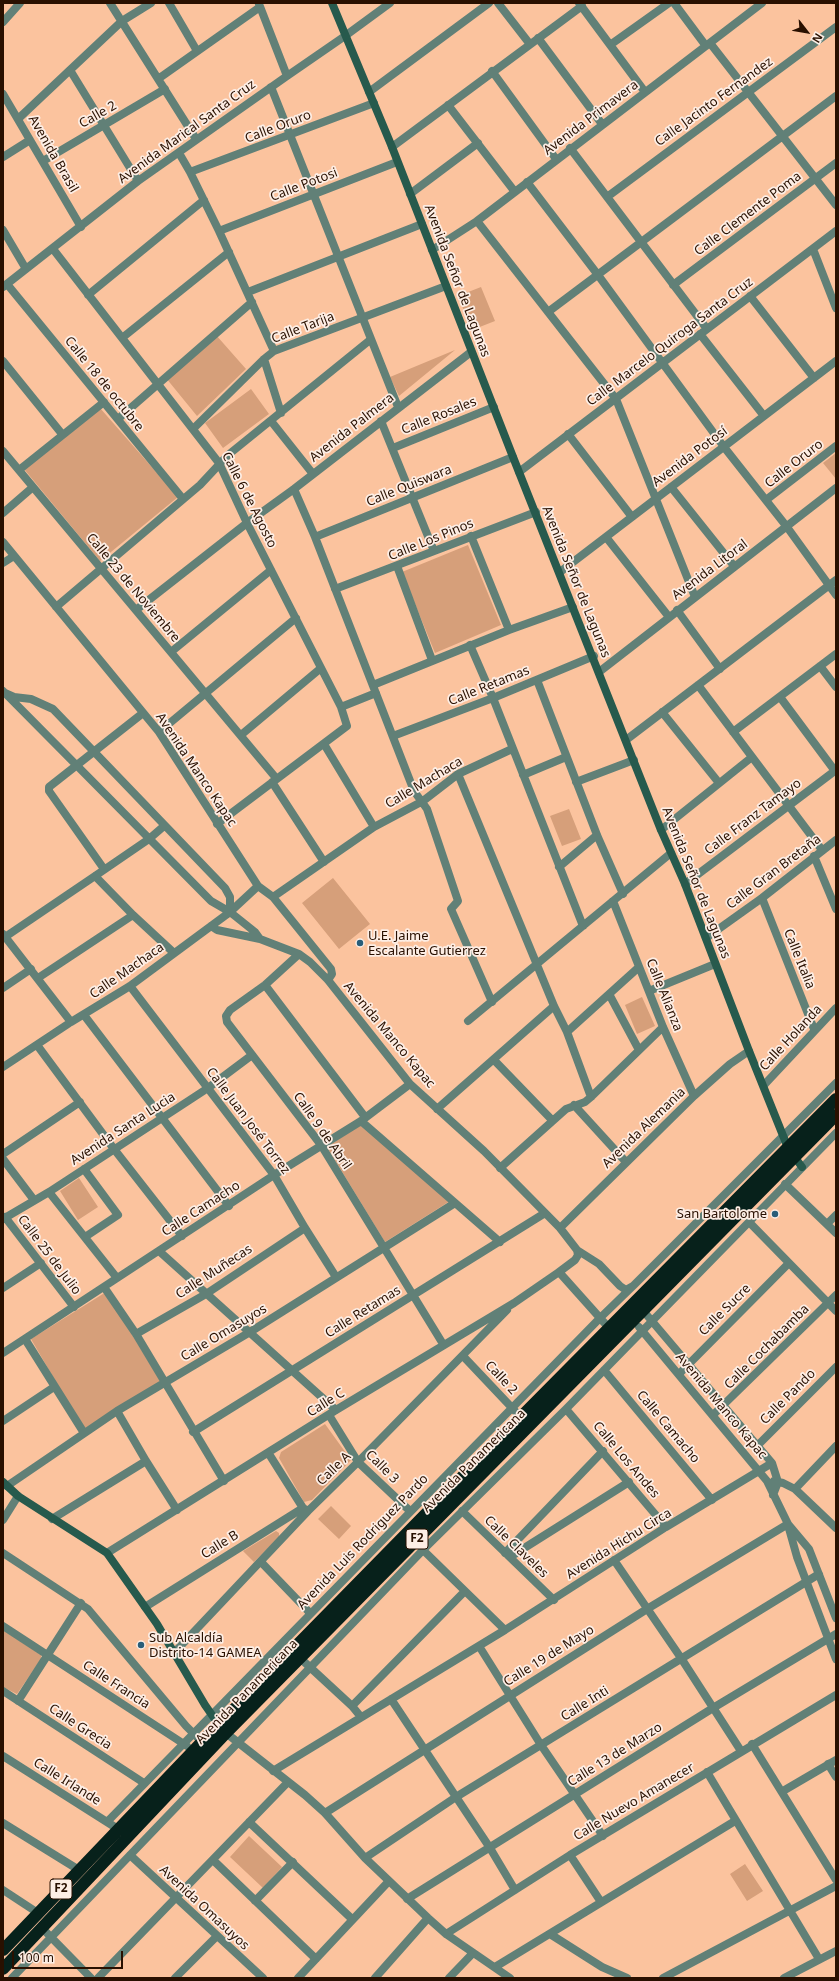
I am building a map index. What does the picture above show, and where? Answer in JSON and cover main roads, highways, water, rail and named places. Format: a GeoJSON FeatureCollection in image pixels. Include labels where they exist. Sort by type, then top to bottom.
{"type":"FeatureCollection","features":[{"type":"Feature","properties":{"kind":"highway","name":"Avenida Panamericana"},"geometry":{"type":"LineString","coordinates":[[795,1157],[836,1099]]}},
{"type":"Feature","properties":{"kind":"highway","name":"Avenida Panamericana"},"geometry":{"type":"LineString","coordinates":[[3,1950],[118,1829],[197,1756],[202,1742],[222,1729],[300,1658],[629,1316],[795,1157],[836,1115]]}},
{"type":"Feature","properties":{"kind":"highway","name":"Avenida Panamericana"},"geometry":{"type":"LineString","coordinates":[[3,1968],[42,1928],[222,1729],[521,1416],[609,1328],[629,1316]]}},
{"type":"Feature","properties":{"kind":"place","name":"U.E. Jaime Escalante Gutierrez"},"geometry":{"type":"Point","coordinates":[360,943]}},
{"type":"Feature","properties":{"kind":"place","name":"San Bartolome"},"geometry":{"type":"Point","coordinates":[775,1214]}},
{"type":"Feature","properties":{"kind":"place","name":"Sub Alcaldía Distrito-14 GAMEA"},"geometry":{"type":"Point","coordinates":[141,1645]}}]}
